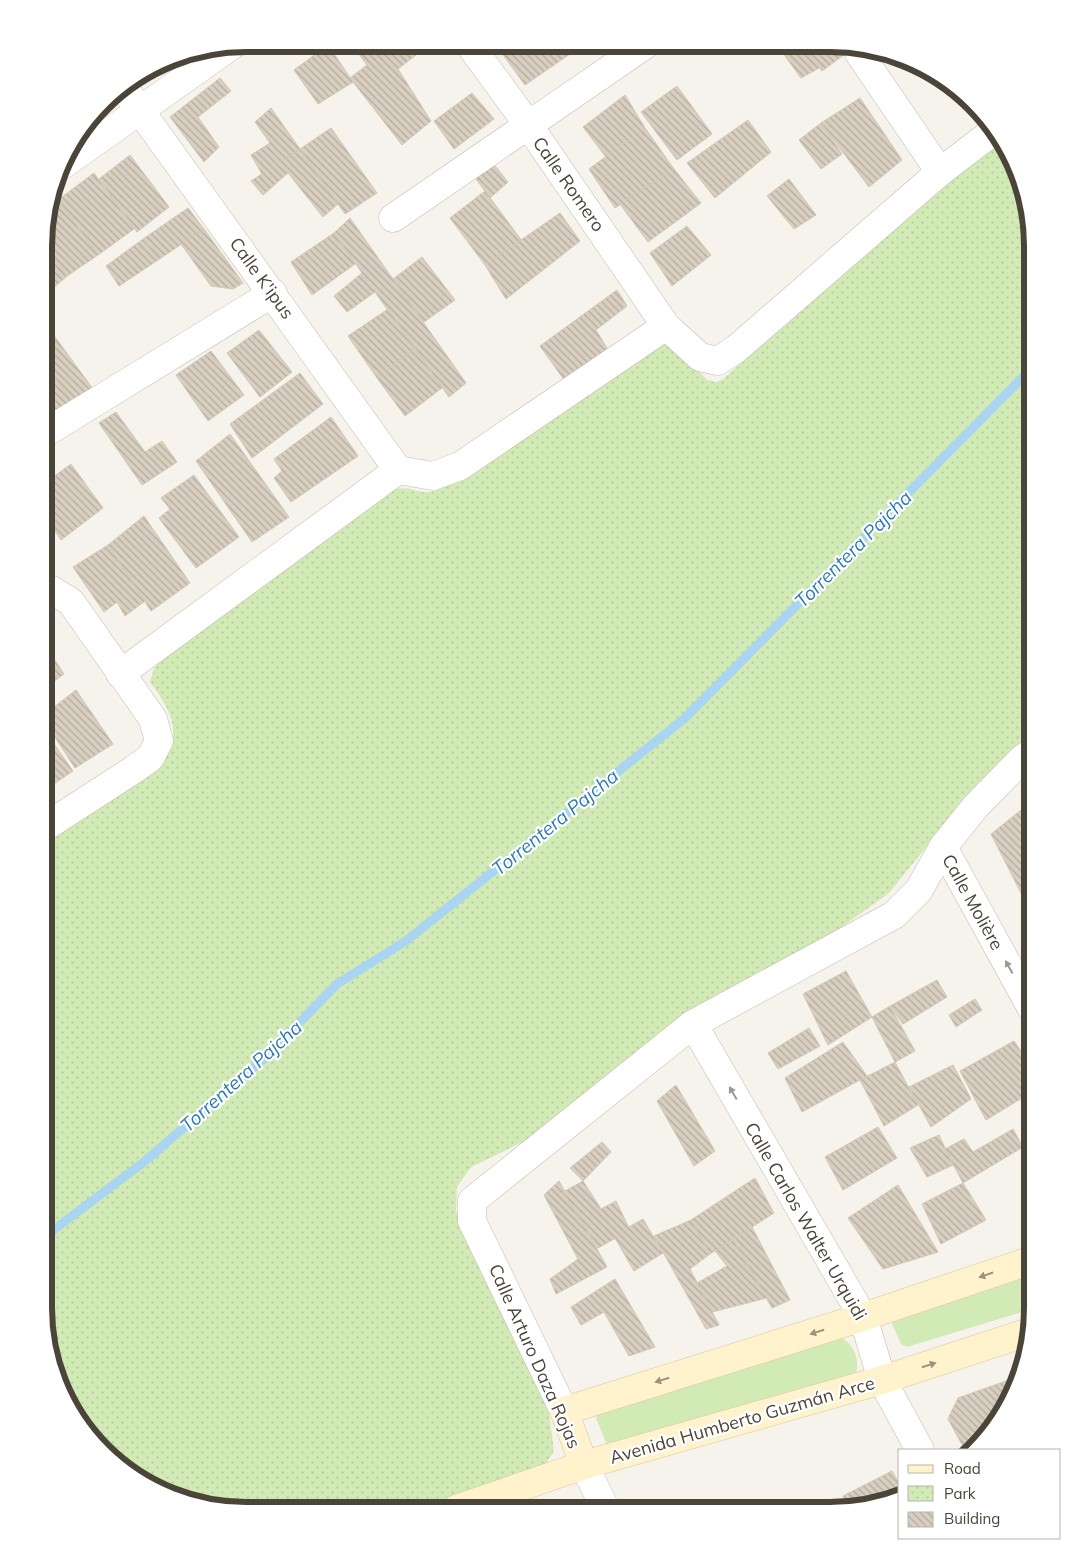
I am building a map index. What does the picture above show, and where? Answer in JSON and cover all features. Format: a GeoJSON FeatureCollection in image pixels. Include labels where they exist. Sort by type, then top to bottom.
{"type":"FeatureCollection","features":[{"type":"Feature","properties":{"kind":"main road"},"geometry":{"type":"LineString","coordinates":[[564,1411],[863,1317],[1024,1263]]}},
{"type":"Feature","properties":{"kind":"main road","name":"Avenida Humberto Guzmán Arce"},"geometry":{"type":"LineString","coordinates":[[477,1502],[584,1466],[882,1380],[1022,1335]]}},
{"type":"Feature","properties":{"kind":"main road","name":"Calle Arturo Daza Rojas"},"geometry":{"type":"LineString","coordinates":[[564,1411],[584,1466]]}},
{"type":"Feature","properties":{"kind":"street","name":"Calle Romero"},"geometry":{"type":"LineString","coordinates":[[475,52],[529,126],[666,326],[700,357],[718,361],[736,349],[940,172]]}},
{"type":"Feature","properties":{"kind":"street"},"geometry":{"type":"LineString","coordinates":[[393,218],[635,52]]}},
{"type":"Feature","properties":{"kind":"street"},"geometry":{"type":"LineString","coordinates":[[76,156],[219,54]]}},
{"type":"Feature","properties":{"kind":"street"},"geometry":{"type":"LineString","coordinates":[[860,55],[940,172],[988,135]]}},
{"type":"Feature","properties":{"kind":"street","name":"Calle K'ipus"},"geometry":{"type":"LineString","coordinates":[[128,93],[398,470]]}},
{"type":"Feature","properties":{"kind":"street"},"geometry":{"type":"LineString","coordinates":[[52,429],[273,293]]}},
{"type":"Feature","properties":{"kind":"street"},"geometry":{"type":"LineString","coordinates":[[120,674],[398,470],[433,476],[460,466],[666,326]]}},
{"type":"Feature","properties":{"kind":"street"},"geometry":{"type":"LineString","coordinates":[[52,590],[71,602],[153,719],[159,741],[150,758],[52,822]]}},
{"type":"Feature","properties":{"kind":"street"},"geometry":{"type":"LineString","coordinates":[[693,1024],[894,915],[920,890],[943,847],[976,806],[1024,758]]}},
{"type":"Feature","properties":{"kind":"street","name":"Calle Molière"},"geometry":{"type":"LineString","coordinates":[[943,847],[1024,994]]}},
{"type":"Feature","properties":{"kind":"street","name":"Calle Arturo Daza Rojas"},"geometry":{"type":"LineString","coordinates":[[564,1411],[472,1221],[472,1201],[693,1024]]}},
{"type":"Feature","properties":{"kind":"street","name":"Calle Carlos Walter Urquidi"},"geometry":{"type":"LineString","coordinates":[[693,1024],[863,1317],[882,1380],[919,1449]]}},
{"type":"Feature","properties":{"kind":"street","name":"Calle Arturo Daza Rojas"},"geometry":{"type":"LineString","coordinates":[[584,1466],[602,1502]]}},
{"type":"Feature","properties":{"kind":"green space"},"geometry":{"type":"Polygon","coordinates":[[[995,146],[1009,172],[1020,209],[1024,247],[1024,744],[969,794],[889,893],[560,1124],[471,1167],[457,1187],[456,1211],[547,1397],[554,1451],[544,1467],[447,1502],[247,1502],[221,1500],[196,1495],[172,1487],[139,1469],[109,1445],[85,1415],[67,1382],[59,1358],[54,1333],[52,1307],[52,836],[159,769],[167,757],[173,735],[172,724],[165,704],[150,682],[154,668],[171,653],[390,491],[403,488],[428,492],[438,490],[449,484],[662,342],[676,346],[707,380],[716,382],[723,379],[915,210],[995,146]]]}},
{"type":"Feature","properties":{"kind":"green space"},"geometry":{"type":"Polygon","coordinates":[[[1024,1269],[1024,1312],[907,1347],[901,1344],[889,1317],[1024,1269]]]}},
{"type":"Feature","properties":{"kind":"green space"},"geometry":{"type":"Polygon","coordinates":[[[841,1338],[850,1344],[855,1354],[857,1365],[854,1375],[607,1445],[596,1418],[598,1413],[841,1338]]]}},
{"type":"Feature","properties":{"kind":"building"},"geometry":{"type":"Polygon","coordinates":[[[318,52],[333,52],[353,82],[318,104],[294,70],[318,52]]]}},
{"type":"Feature","properties":{"kind":"building"},"geometry":{"type":"Polygon","coordinates":[[[357,52],[420,52],[398,69],[431,121],[402,145],[350,78],[367,65],[357,52]]]}},
{"type":"Feature","properties":{"kind":"building"},"geometry":{"type":"Polygon","coordinates":[[[501,52],[573,52],[525,85],[501,52]]]}},
{"type":"Feature","properties":{"kind":"building"},"geometry":{"type":"Polygon","coordinates":[[[782,52],[807,52],[819,68],[801,78],[782,52]]]}},
{"type":"Feature","properties":{"kind":"building"},"geometry":{"type":"Polygon","coordinates":[[[811,52],[846,53],[822,71],[808,54],[811,52]]]}},
{"type":"Feature","properties":{"kind":"building"},"geometry":{"type":"Polygon","coordinates":[[[220,78],[231,91],[198,117],[219,147],[204,162],[170,117],[220,78]]]}},
{"type":"Feature","properties":{"kind":"building"},"geometry":{"type":"Polygon","coordinates":[[[677,86],[712,134],[677,160],[641,112],[677,86]]]}},
{"type":"Feature","properties":{"kind":"building"},"geometry":{"type":"Polygon","coordinates":[[[472,93],[494,119],[454,149],[434,121],[472,93]]]}},
{"type":"Feature","properties":{"kind":"building"},"geometry":{"type":"Polygon","coordinates":[[[625,95],[645,128],[606,157],[583,127],[625,95]]]}},
{"type":"Feature","properties":{"kind":"building"},"geometry":{"type":"Polygon","coordinates":[[[860,98],[902,160],[869,187],[821,123],[860,98]]]}},
{"type":"Feature","properties":{"kind":"building"},"geometry":{"type":"Polygon","coordinates":[[[271,108],[300,149],[262,174],[251,155],[270,143],[255,122],[271,108]]]}},
{"type":"Feature","properties":{"kind":"building"},"geometry":{"type":"Polygon","coordinates":[[[748,120],[771,152],[715,198],[687,163],[748,120]]]}},
{"type":"Feature","properties":{"kind":"building"},"geometry":{"type":"Polygon","coordinates":[[[821,123],[842,154],[821,169],[799,140],[821,123]]]}},
{"type":"Feature","properties":{"kind":"building"},"geometry":{"type":"Polygon","coordinates":[[[331,128],[377,193],[345,214],[300,149],[331,128]]]}},
{"type":"Feature","properties":{"kind":"building"},"geometry":{"type":"Polygon","coordinates":[[[645,128],[674,169],[615,208],[589,169],[645,128]]]}},
{"type":"Feature","properties":{"kind":"building"},"geometry":{"type":"Polygon","coordinates":[[[300,149],[338,204],[323,217],[288,173],[263,195],[251,181],[300,149]]]}},
{"type":"Feature","properties":{"kind":"building"},"geometry":{"type":"Polygon","coordinates":[[[130,155],[169,207],[137,232],[99,179],[130,155]]]}},
{"type":"Feature","properties":{"kind":"building"},"geometry":{"type":"Polygon","coordinates":[[[492,162],[508,182],[490,198],[473,175],[492,162]]]}},
{"type":"Feature","properties":{"kind":"building"},"geometry":{"type":"Polygon","coordinates":[[[674,169],[701,203],[648,242],[620,204],[674,169]]]}},
{"type":"Feature","properties":{"kind":"building"},"geometry":{"type":"Polygon","coordinates":[[[94,173],[134,229],[98,255],[58,200],[94,173]]]}},
{"type":"Feature","properties":{"kind":"building"},"geometry":{"type":"Polygon","coordinates":[[[789,179],[816,215],[794,229],[767,196],[789,179]]]}},
{"type":"Feature","properties":{"kind":"building"},"geometry":{"type":"Polygon","coordinates":[[[485,191],[522,241],[485,265],[450,218],[485,191]]]}},
{"type":"Feature","properties":{"kind":"building"},"geometry":{"type":"Polygon","coordinates":[[[58,200],[98,255],[67,276],[52,257],[54,221],[58,200]]]}},
{"type":"Feature","properties":{"kind":"building"},"geometry":{"type":"Polygon","coordinates":[[[188,208],[204,229],[158,260],[143,239],[188,208]]]}},
{"type":"Feature","properties":{"kind":"building"},"geometry":{"type":"Polygon","coordinates":[[[560,213],[580,241],[506,299],[485,265],[560,213]]]}},
{"type":"Feature","properties":{"kind":"building"},"geometry":{"type":"Polygon","coordinates":[[[350,218],[466,383],[449,397],[375,292],[347,312],[334,296],[362,273],[334,233],[350,218]]]}},
{"type":"Feature","properties":{"kind":"building"},"geometry":{"type":"Polygon","coordinates":[[[687,226],[711,255],[672,286],[650,253],[687,226]]]}},
{"type":"Feature","properties":{"kind":"building"},"geometry":{"type":"Polygon","coordinates":[[[204,229],[243,283],[233,289],[211,286],[181,244],[204,229]]]}},
{"type":"Feature","properties":{"kind":"building"},"geometry":{"type":"Polygon","coordinates":[[[334,233],[355,264],[312,295],[291,262],[334,233]]]}},
{"type":"Feature","properties":{"kind":"building"},"geometry":{"type":"Polygon","coordinates":[[[143,239],[158,260],[119,286],[106,266],[143,239]]]}},
{"type":"Feature","properties":{"kind":"building"},"geometry":{"type":"Polygon","coordinates":[[[52,257],[67,276],[52,289],[52,257]]]}},
{"type":"Feature","properties":{"kind":"building"},"geometry":{"type":"Polygon","coordinates":[[[422,257],[455,300],[424,322],[393,279],[422,257]]]}},
{"type":"Feature","properties":{"kind":"building"},"geometry":{"type":"Polygon","coordinates":[[[617,290],[627,306],[596,330],[610,353],[567,384],[540,346],[617,290]]]}},
{"type":"Feature","properties":{"kind":"building"},"geometry":{"type":"Polygon","coordinates":[[[388,309],[415,348],[377,378],[348,336],[388,309]]]}},
{"type":"Feature","properties":{"kind":"building"},"geometry":{"type":"Polygon","coordinates":[[[259,330],[292,372],[260,397],[227,353],[259,330]]]}},
{"type":"Feature","properties":{"kind":"building"},"geometry":{"type":"Polygon","coordinates":[[[52,333],[93,389],[74,404],[52,374],[52,333]]]}},
{"type":"Feature","properties":{"kind":"building"},"geometry":{"type":"Polygon","coordinates":[[[415,348],[442,388],[405,416],[377,378],[415,348]]]}},
{"type":"Feature","properties":{"kind":"building"},"geometry":{"type":"Polygon","coordinates":[[[211,351],[244,395],[208,421],[176,375],[211,351]]]}},
{"type":"Feature","properties":{"kind":"building"},"geometry":{"type":"Polygon","coordinates":[[[300,373],[323,404],[252,458],[230,424],[300,373]]]}},
{"type":"Feature","properties":{"kind":"building"},"geometry":{"type":"Polygon","coordinates":[[[52,374],[74,404],[57,416],[52,409],[52,374]]]}},
{"type":"Feature","properties":{"kind":"building"},"geometry":{"type":"Polygon","coordinates":[[[116,412],[145,452],[162,441],[177,462],[142,485],[99,423],[116,412]]]}},
{"type":"Feature","properties":{"kind":"building"},"geometry":{"type":"Polygon","coordinates":[[[331,417],[358,456],[291,502],[274,478],[282,471],[274,459],[331,417]]]}},
{"type":"Feature","properties":{"kind":"building"},"geometry":{"type":"Polygon","coordinates":[[[230,434],[289,517],[252,542],[196,461],[230,434]]]}},
{"type":"Feature","properties":{"kind":"building"},"geometry":{"type":"Polygon","coordinates":[[[71,464],[103,508],[61,540],[52,526],[52,478],[71,464]]]}},
{"type":"Feature","properties":{"kind":"building"},"geometry":{"type":"Polygon","coordinates":[[[194,475],[239,537],[196,568],[159,518],[170,509],[161,498],[194,475]]]}},
{"type":"Feature","properties":{"kind":"building"},"geometry":{"type":"Polygon","coordinates":[[[144,516],[190,583],[151,611],[108,545],[144,516]]]}},
{"type":"Feature","properties":{"kind":"building"},"geometry":{"type":"Polygon","coordinates":[[[108,545],[145,601],[125,616],[117,602],[104,612],[73,567],[108,545]]]}},
{"type":"Feature","properties":{"kind":"building"},"geometry":{"type":"Polygon","coordinates":[[[52,656],[64,674],[52,683],[52,656]]]}},
{"type":"Feature","properties":{"kind":"building"},"geometry":{"type":"Polygon","coordinates":[[[76,690],[113,744],[75,768],[52,733],[52,709],[76,690]]]}},
{"type":"Feature","properties":{"kind":"building"},"geometry":{"type":"Polygon","coordinates":[[[52,741],[73,771],[52,785],[52,741]]]}},
{"type":"Feature","properties":{"kind":"building"},"geometry":{"type":"Polygon","coordinates":[[[1024,808],[1024,894],[1022,895],[991,834],[1024,808]]]}},
{"type":"Feature","properties":{"kind":"building"},"geometry":{"type":"Polygon","coordinates":[[[846,971],[872,1017],[828,1045],[803,994],[846,971]]]}},
{"type":"Feature","properties":{"kind":"building"},"geometry":{"type":"Polygon","coordinates":[[[937,980],[947,997],[903,1024],[890,1006],[937,980]]]}},
{"type":"Feature","properties":{"kind":"building"},"geometry":{"type":"Polygon","coordinates":[[[975,999],[982,1010],[956,1027],[949,1015],[975,999]]]}},
{"type":"Feature","properties":{"kind":"building"},"geometry":{"type":"Polygon","coordinates":[[[890,1006],[915,1051],[895,1062],[872,1017],[890,1006]]]}},
{"type":"Feature","properties":{"kind":"building"},"geometry":{"type":"Polygon","coordinates":[[[809,1028],[820,1046],[778,1069],[768,1053],[809,1028]]]}},
{"type":"Feature","properties":{"kind":"building"},"geometry":{"type":"Polygon","coordinates":[[[1014,1041],[1024,1056],[1024,1097],[986,1120],[960,1071],[1014,1041]]]}},
{"type":"Feature","properties":{"kind":"building"},"geometry":{"type":"Polygon","coordinates":[[[843,1042],[867,1076],[802,1112],[785,1078],[843,1042]]]}},
{"type":"Feature","properties":{"kind":"building"},"geometry":{"type":"Polygon","coordinates":[[[895,1062],[918,1105],[884,1126],[860,1080],[895,1062]]]}},
{"type":"Feature","properties":{"kind":"building"},"geometry":{"type":"Polygon","coordinates":[[[953,1065],[971,1099],[931,1127],[909,1087],[953,1065]]]}},
{"type":"Feature","properties":{"kind":"building"},"geometry":{"type":"Polygon","coordinates":[[[676,1085],[715,1151],[694,1166],[657,1101],[676,1085]]]}},
{"type":"Feature","properties":{"kind":"building"},"geometry":{"type":"Polygon","coordinates":[[[878,1127],[897,1158],[843,1190],[825,1157],[878,1127]]]}},
{"type":"Feature","properties":{"kind":"building"},"geometry":{"type":"Polygon","coordinates":[[[1013,1129],[1023,1147],[963,1183],[945,1149],[964,1139],[973,1152],[1013,1129]]]}},
{"type":"Feature","properties":{"kind":"building"},"geometry":{"type":"Polygon","coordinates":[[[939,1135],[953,1165],[927,1177],[910,1148],[939,1135]]]}},
{"type":"Feature","properties":{"kind":"building"},"geometry":{"type":"Polygon","coordinates":[[[602,1142],[611,1152],[583,1181],[570,1168],[602,1142]]]}},
{"type":"Feature","properties":{"kind":"building"},"geometry":{"type":"Polygon","coordinates":[[[755,1178],[774,1213],[710,1254],[691,1220],[755,1178]]]}},
{"type":"Feature","properties":{"kind":"building"},"geometry":{"type":"Polygon","coordinates":[[[559,1181],[607,1267],[556,1294],[550,1279],[578,1259],[544,1195],[559,1181]]]}},
{"type":"Feature","properties":{"kind":"building"},"geometry":{"type":"Polygon","coordinates":[[[583,1181],[601,1209],[616,1201],[630,1230],[598,1248],[563,1192],[583,1181]]]}},
{"type":"Feature","properties":{"kind":"building"},"geometry":{"type":"Polygon","coordinates":[[[963,1183],[986,1220],[941,1244],[922,1204],[963,1183]]]}},
{"type":"Feature","properties":{"kind":"building"},"geometry":{"type":"Polygon","coordinates":[[[898,1185],[938,1252],[883,1269],[848,1218],[898,1185]]]}},
{"type":"Feature","properties":{"kind":"building"},"geometry":{"type":"Polygon","coordinates":[[[643,1219],[663,1253],[634,1271],[615,1238],[643,1219]]]}},
{"type":"Feature","properties":{"kind":"building"},"geometry":{"type":"Polygon","coordinates":[[[691,1220],[710,1254],[690,1269],[719,1325],[706,1329],[654,1236],[691,1220]]]}},
{"type":"Feature","properties":{"kind":"building"},"geometry":{"type":"Polygon","coordinates":[[[752,1227],[790,1300],[772,1308],[733,1240],[752,1227]]]}},
{"type":"Feature","properties":{"kind":"building"},"geometry":{"type":"Polygon","coordinates":[[[733,1240],[767,1298],[712,1312],[697,1283],[727,1266],[715,1251],[733,1240]]]}},
{"type":"Feature","properties":{"kind":"building"},"geometry":{"type":"Polygon","coordinates":[[[615,1279],[655,1347],[629,1356],[604,1312],[581,1325],[571,1307],[615,1279]]]}},
{"type":"Feature","properties":{"kind":"building"},"geometry":{"type":"Polygon","coordinates":[[[1010,1380],[991,1415],[964,1448],[948,1419],[958,1398],[1010,1380]]]}},
{"type":"Feature","properties":{"kind":"building"},"geometry":{"type":"Polygon","coordinates":[[[892,1471],[898,1482],[898,1489],[880,1495],[846,1501],[843,1496],[892,1471]]]}},
{"type":"Feature","properties":{"kind":"waterway","name":"Torrentera Pajcha"},"geometry":{"type":"LineString","coordinates":[[52,1231],[144,1162],[268,1055],[337,984],[406,941],[685,718],[1024,376]]}}]}
